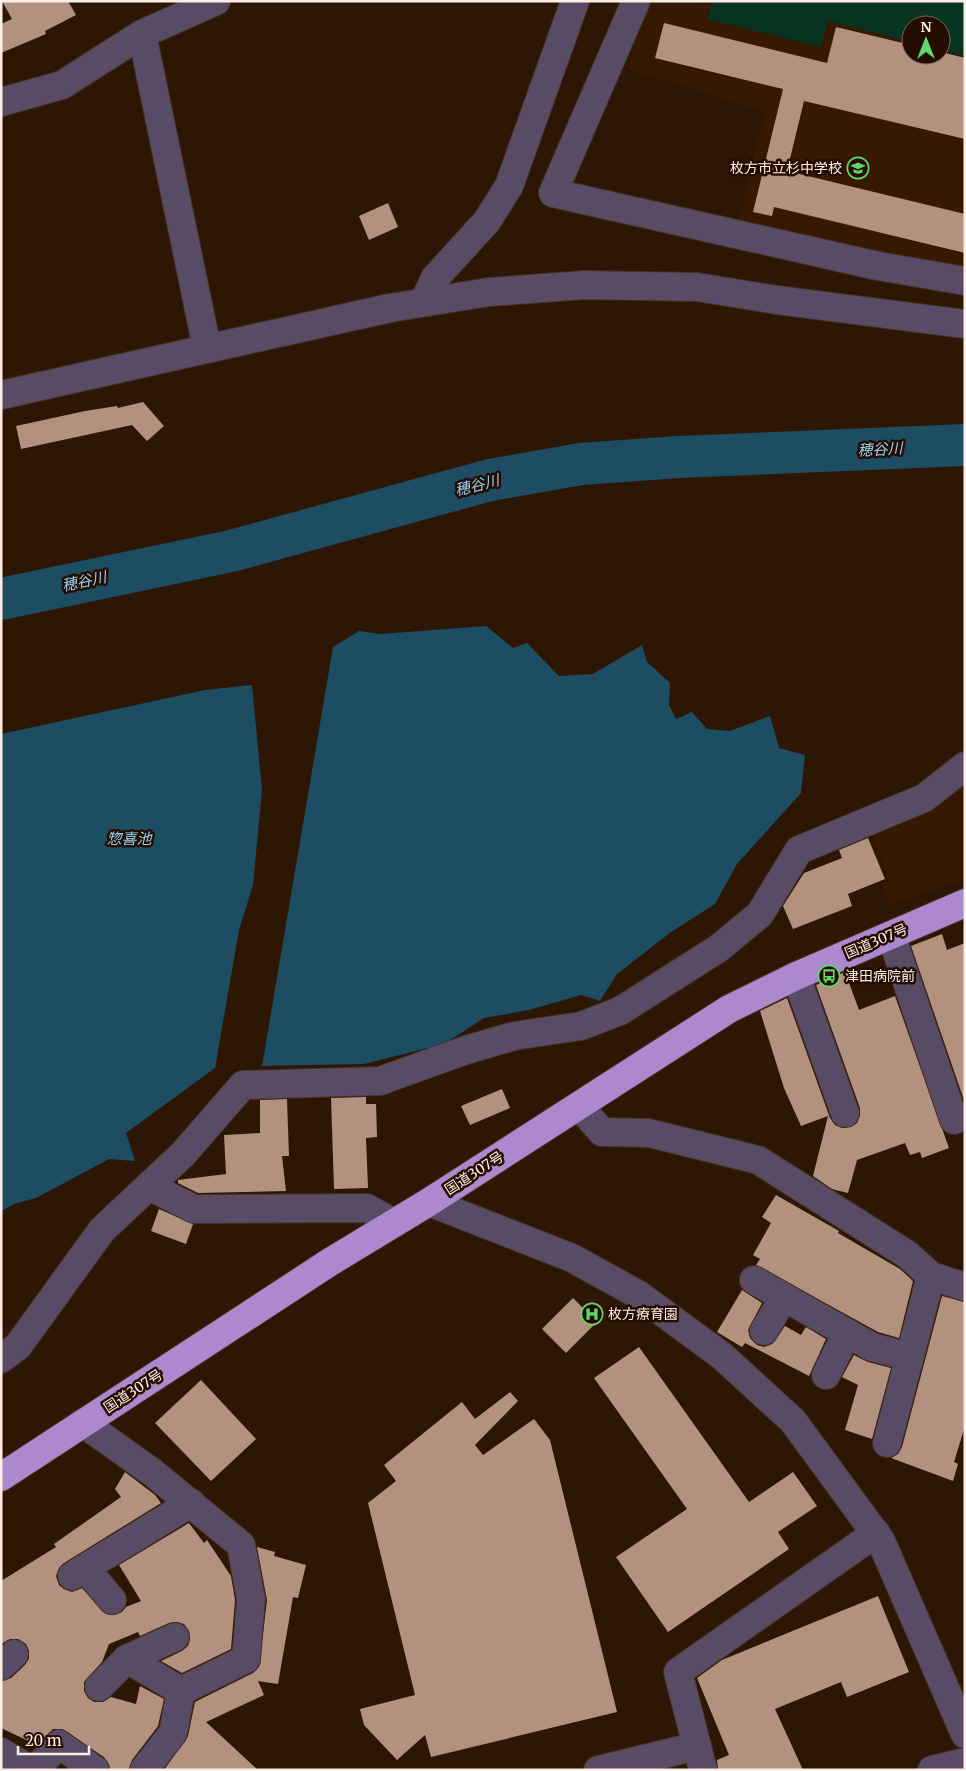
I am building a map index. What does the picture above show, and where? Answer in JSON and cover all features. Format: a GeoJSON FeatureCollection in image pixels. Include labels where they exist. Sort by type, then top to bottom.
{"type":"FeatureCollection","features":[{"type":"Feature","properties":{"kind":"highway","name":"国道307号"},"geometry":{"type":"LineString","coordinates":[[1,1477],[330,1262],[429,1202],[730,1009],[796,976],[965,903]]}},
{"type":"Feature","properties":{"kind":"street"},"geometry":{"type":"LineString","coordinates":[[1,102],[62,85],[142,34],[216,1]]}},
{"type":"Feature","properties":{"kind":"street"},"geometry":{"type":"LineString","coordinates":[[424,302],[435,278],[487,220],[509,186],[575,1]]}},
{"type":"Feature","properties":{"kind":"street"},"geometry":{"type":"LineString","coordinates":[[636,1],[553,193],[878,266],[965,281]]}},
{"type":"Feature","properties":{"kind":"street"},"geometry":{"type":"LineString","coordinates":[[142,34],[207,348]]}},
{"type":"Feature","properties":{"kind":"street"},"geometry":{"type":"LineString","coordinates":[[1,395],[207,348],[424,302],[489,292],[584,285],[635,284],[697,287],[965,324]]}},
{"type":"Feature","properties":{"kind":"street"},"geometry":{"type":"LineString","coordinates":[[841,308],[965,307]]}},
{"type":"Feature","properties":{"kind":"street"},"geometry":{"type":"LineString","coordinates":[[841,308],[965,343]]}},
{"type":"Feature","properties":{"kind":"street"},"geometry":{"type":"LineString","coordinates":[[1,1359],[18,1346],[102,1230],[183,1154],[243,1085],[380,1081],[466,1050],[514,1036],[581,1026],[620,1011],[719,948],[760,914],[799,850],[924,798],[965,766]]}},
{"type":"Feature","properties":{"kind":"street"},"geometry":{"type":"LineString","coordinates":[[891,935],[954,1120]]}},
{"type":"Feature","properties":{"kind":"street"},"geometry":{"type":"LineString","coordinates":[[796,976],[845,1113]]}},
{"type":"Feature","properties":{"kind":"street"},"geometry":{"type":"LineString","coordinates":[[579,1106],[602,1132],[649,1133],[758,1160],[908,1255],[931,1276],[965,1287]]}},
{"type":"Feature","properties":{"kind":"street"},"geometry":{"type":"LineString","coordinates":[[149,1186],[194,1210],[367,1208],[394,1223]]}},
{"type":"Feature","properties":{"kind":"street"},"geometry":{"type":"LineString","coordinates":[[429,1202],[572,1258],[639,1295],[722,1356],[793,1422],[876,1533],[965,1734]]}},
{"type":"Feature","properties":{"kind":"street"},"geometry":{"type":"LineString","coordinates":[[887,1443],[931,1276]]}},
{"type":"Feature","properties":{"kind":"street"},"geometry":{"type":"LineString","coordinates":[[754,1280],[872,1347],[910,1357]]}},
{"type":"Feature","properties":{"kind":"street"},"geometry":{"type":"LineString","coordinates":[[764,1331],[784,1297]]}},
{"type":"Feature","properties":{"kind":"street"},"geometry":{"type":"LineString","coordinates":[[826,1375],[848,1333]]}},
{"type":"Feature","properties":{"kind":"street"},"geometry":{"type":"LineString","coordinates":[[83,1424],[152,1472],[241,1545],[251,1599],[246,1659],[181,1691]]}},
{"type":"Feature","properties":{"kind":"street"},"geometry":{"type":"LineString","coordinates":[[112,1600],[78,1572],[191,1503]]}},
{"type":"Feature","properties":{"kind":"street"},"geometry":{"type":"LineString","coordinates":[[598,1770],[700,1758],[678,1672],[876,1533]]}},
{"type":"Feature","properties":{"kind":"street"},"geometry":{"type":"LineString","coordinates":[[99,1687],[127,1659],[175,1637]]}},
{"type":"Feature","properties":{"kind":"street"},"geometry":{"type":"LineString","coordinates":[[127,1659],[181,1691]]}},
{"type":"Feature","properties":{"kind":"street"},"geometry":{"type":"LineString","coordinates":[[144,1770],[174,1733],[181,1691]]}},
{"type":"Feature","properties":{"kind":"street"},"geometry":{"type":"LineString","coordinates":[[1,1752],[33,1770],[59,1744],[95,1770]]}},
{"type":"Feature","properties":{"kind":"street"},"geometry":{"type":"LineString","coordinates":[[932,1770],[965,1762]]}},
{"type":"Feature","properties":{"kind":"shaded area","name":"枚方市立杉中学校"},"geometry":{"type":"Polygon","coordinates":[[[647,1],[965,1],[965,272],[738,226],[765,111],[627,69],[647,1]]]}},
{"type":"Feature","properties":{"kind":"shaded area"},"geometry":{"type":"Polygon","coordinates":[[[965,772],[965,879],[889,904],[881,884],[889,880],[870,831],[965,772]]]}},
{"type":"Feature","properties":{"kind":"green space"},"geometry":{"type":"Polygon","coordinates":[[[713,1],[965,1],[965,56],[951,52],[951,15],[901,15],[901,39],[828,21],[821,47],[707,19],[713,1]]]}},
{"type":"Feature","properties":{"kind":"water"},"geometry":{"type":"Polygon","coordinates":[[[486,626],[513,648],[527,643],[559,676],[593,674],[642,645],[647,662],[670,683],[669,705],[676,719],[692,712],[707,729],[730,731],[770,716],[779,748],[805,755],[801,793],[737,864],[715,904],[671,932],[617,974],[600,1001],[581,995],[529,1010],[484,1018],[444,1044],[364,1064],[262,1066],[333,647],[359,631],[380,634],[486,626]]]}},
{"type":"Feature","properties":{"kind":"water","name":"惣喜池"},"geometry":{"type":"Polygon","coordinates":[[[252,685],[262,790],[253,885],[239,930],[215,1068],[126,1133],[135,1161],[109,1159],[36,1198],[14,1204],[1,1211],[1,734],[205,690],[252,685]]]}},
{"type":"Feature","properties":{"kind":"building"},"geometry":{"type":"Polygon","coordinates":[[[2,1],[68,1],[76,15],[45,31],[46,34],[1,53],[1,24],[12,19],[2,1]]]}},
{"type":"Feature","properties":{"kind":"building"},"geometry":{"type":"Polygon","coordinates":[[[664,23],[827,63],[836,27],[901,43],[901,65],[951,65],[951,54],[965,58],[965,139],[804,101],[787,171],[965,214],[965,253],[774,207],[772,216],[753,212],[783,89],[655,58],[664,23]]]}},
{"type":"Feature","properties":{"kind":"building"},"geometry":{"type":"Polygon","coordinates":[[[388,203],[398,227],[369,240],[359,216],[388,203]]]}},
{"type":"Feature","properties":{"kind":"building"},"geometry":{"type":"Polygon","coordinates":[[[143,402],[164,426],[147,441],[132,425],[21,449],[16,426],[85,411],[117,406],[118,408],[143,402]]]}},
{"type":"Feature","properties":{"kind":"building"},"geometry":{"type":"Polygon","coordinates":[[[868,838],[885,879],[848,894],[852,906],[793,929],[783,906],[804,873],[842,858],[839,850],[868,838]]]}},
{"type":"Feature","properties":{"kind":"building"},"geometry":{"type":"Polygon","coordinates":[[[942,934],[947,950],[965,943],[965,1103],[911,946],[942,934]]]}},
{"type":"Feature","properties":{"kind":"building"},"geometry":{"type":"Polygon","coordinates":[[[845,972],[859,1010],[895,996],[949,1148],[922,1158],[920,1152],[910,1155],[905,1143],[857,1160],[848,1193],[832,1189],[813,1176],[828,1116],[801,1126],[784,1088],[760,1011],[787,998],[830,1118],[835,1125],[842,1128],[851,1127],[857,1123],[860,1116],[860,1108],[816,985],[845,972]]]}},
{"type":"Feature","properties":{"kind":"building"},"geometry":{"type":"Polygon","coordinates":[[[502,1089],[510,1108],[470,1125],[461,1106],[502,1089]]]}},
{"type":"Feature","properties":{"kind":"building"},"geometry":{"type":"Polygon","coordinates":[[[366,1097],[366,1104],[376,1104],[377,1137],[366,1138],[368,1188],[334,1189],[331,1098],[366,1097]]]}},
{"type":"Feature","properties":{"kind":"building"},"geometry":{"type":"Polygon","coordinates":[[[287,1099],[289,1156],[282,1156],[286,1191],[198,1193],[178,1183],[178,1180],[226,1174],[224,1135],[260,1133],[260,1100],[287,1099]]]}},
{"type":"Feature","properties":{"kind":"building"},"geometry":{"type":"Polygon","coordinates":[[[776,1195],[900,1269],[913,1281],[899,1338],[878,1332],[756,1265],[760,1259],[753,1255],[771,1223],[762,1217],[776,1195]]]}},
{"type":"Feature","properties":{"kind":"building"},"geometry":{"type":"Polygon","coordinates":[[[159,1209],[193,1224],[186,1244],[151,1231],[159,1209]]]}},
{"type":"Feature","properties":{"kind":"building"},"geometry":{"type":"Polygon","coordinates":[[[742,1290],[762,1303],[748,1330],[750,1338],[757,1345],[764,1347],[772,1344],[785,1326],[801,1335],[806,1327],[826,1339],[809,1376],[745,1343],[742,1347],[717,1332],[742,1290]]]}},
{"type":"Feature","properties":{"kind":"building"},"geometry":{"type":"Polygon","coordinates":[[[942,1296],[965,1302],[965,1426],[954,1462],[958,1464],[953,1481],[891,1458],[898,1454],[902,1447],[942,1296]]]}},
{"type":"Feature","properties":{"kind":"building"},"geometry":{"type":"Polygon","coordinates":[[[573,1298],[597,1322],[566,1353],[542,1329],[573,1298]]]}},
{"type":"Feature","properties":{"kind":"building"},"geometry":{"type":"Polygon","coordinates":[[[639,1347],[749,1502],[793,1472],[817,1506],[778,1532],[789,1549],[668,1632],[616,1557],[687,1509],[594,1378],[639,1347]]]}},
{"type":"Feature","properties":{"kind":"building"},"geometry":{"type":"Polygon","coordinates":[[[854,1355],[868,1362],[891,1368],[872,1439],[845,1430],[858,1385],[842,1377],[854,1355]]]}},
{"type":"Feature","properties":{"kind":"building"},"geometry":{"type":"Polygon","coordinates":[[[201,1380],[256,1439],[211,1481],[155,1423],[201,1380]]]}},
{"type":"Feature","properties":{"kind":"building"},"geometry":{"type":"Polygon","coordinates":[[[510,1392],[518,1401],[475,1445],[483,1455],[534,1419],[550,1440],[617,1712],[431,1757],[425,1735],[397,1760],[364,1725],[360,1709],[415,1695],[368,1503],[396,1481],[384,1465],[462,1402],[475,1419],[510,1392]]]}},
{"type":"Feature","properties":{"kind":"building"},"geometry":{"type":"Polygon","coordinates":[[[125,1472],[155,1495],[161,1503],[64,1563],[59,1568],[56,1576],[59,1585],[72,1592],[82,1588],[106,1614],[114,1615],[122,1612],[126,1607],[141,1601],[119,1565],[189,1523],[204,1543],[207,1540],[231,1576],[235,1600],[231,1649],[182,1673],[161,1661],[188,1646],[190,1639],[189,1631],[184,1624],[177,1622],[169,1623],[140,1636],[138,1632],[109,1644],[102,1662],[84,1682],[84,1691],[88,1698],[94,1702],[103,1702],[111,1697],[136,1704],[140,1686],[164,1699],[158,1726],[132,1760],[129,1770],[110,1770],[104,1757],[62,1729],[53,1729],[37,1745],[1,1728],[1,1681],[11,1678],[25,1665],[29,1659],[29,1651],[26,1644],[18,1639],[10,1639],[1,1644],[1,1581],[56,1547],[54,1544],[121,1497],[115,1489],[125,1472]]]}},
{"type":"Feature","properties":{"kind":"building"},"geometry":{"type":"Polygon","coordinates":[[[257,1547],[275,1552],[274,1556],[306,1565],[298,1598],[293,1597],[278,1684],[258,1681],[264,1695],[206,1722],[258,1770],[164,1770],[188,1736],[195,1702],[253,1673],[259,1667],[267,1600],[257,1547]]]}},
{"type":"Feature","properties":{"kind":"building"},"geometry":{"type":"Polygon","coordinates":[[[878,1596],[909,1672],[847,1697],[841,1682],[775,1709],[803,1770],[718,1770],[717,1760],[729,1755],[697,1678],[722,1660],[878,1596]]]}},
{"type":"Feature","properties":{"kind":"waterway","name":"穂谷川"},"geometry":{"type":"LineString","coordinates":[[1,599],[231,551],[490,480],[581,464],[679,457],[965,445]]}},
{"type":"Feature","properties":{"kind":"place","name":"枚方市立杉中学校"},"geometry":{"type":"Point","coordinates":[858,168]}},
{"type":"Feature","properties":{"kind":"place","name":"津田病院前"},"geometry":{"type":"Point","coordinates":[829,976]}},
{"type":"Feature","properties":{"kind":"place","name":"枚方療育園"},"geometry":{"type":"Point","coordinates":[592,1314]}}]}
